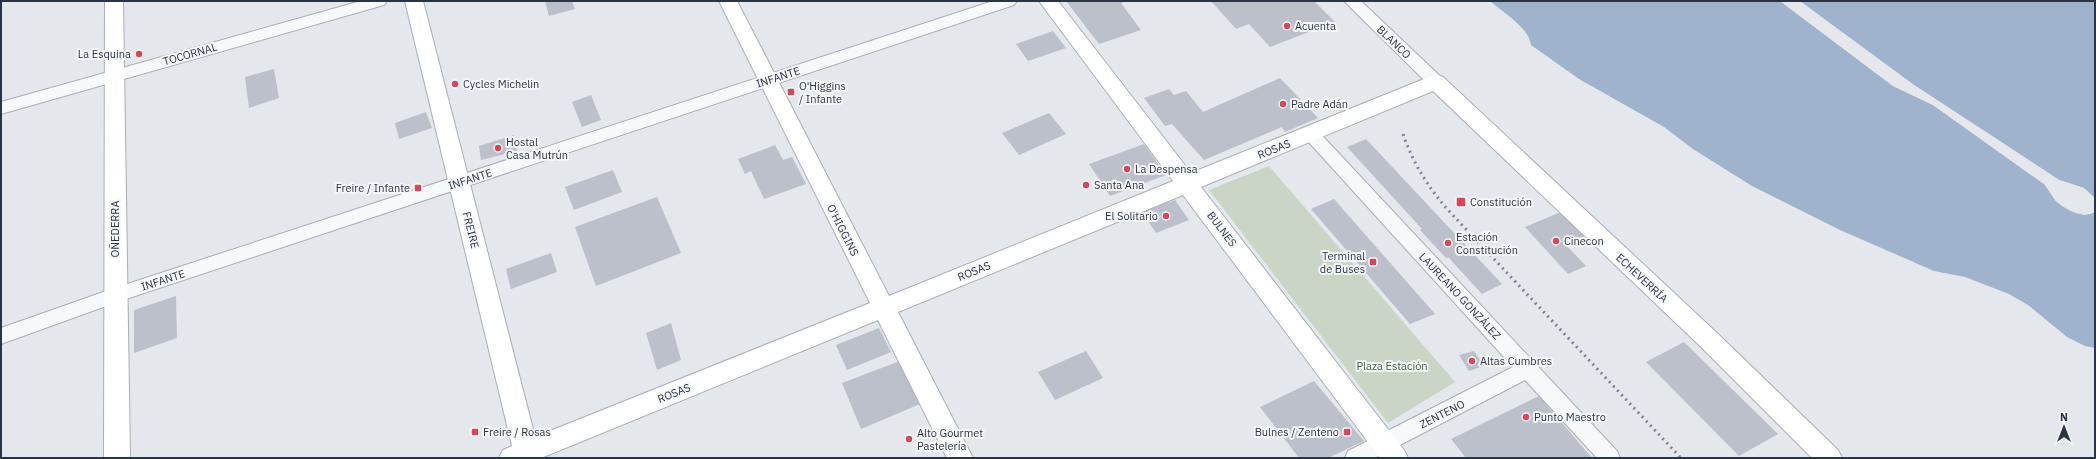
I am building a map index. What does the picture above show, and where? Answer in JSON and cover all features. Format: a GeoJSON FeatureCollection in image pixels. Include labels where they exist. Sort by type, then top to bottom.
{"type":"FeatureCollection","features":[{"type":"Feature","properties":{"kind":"main road","name":"OÑEDERRA"},"geometry":{"type":"LineString","coordinates":[[114,1],[117,458]]}},
{"type":"Feature","properties":{"kind":"main road","name":"FREIRE"},"geometry":{"type":"LineString","coordinates":[[414,1],[459,182],[522,456]]}},
{"type":"Feature","properties":{"kind":"main road","name":"O'HIGGINS"},"geometry":{"type":"LineString","coordinates":[[728,1],[883,309],[960,458]]}},
{"type":"Feature","properties":{"kind":"main road","name":"BULNES"},"geometry":{"type":"LineString","coordinates":[[1048,1],[1389,451]]}},
{"type":"Feature","properties":{"kind":"main road","name":"ROSAS"},"geometry":{"type":"LineString","coordinates":[[522,456],[1436,82]]}},
{"type":"Feature","properties":{"kind":"main road","name":"ECHEVERRÍA"},"geometry":{"type":"LineString","coordinates":[[1436,82],[1709,340],[1829,458]]}},
{"type":"Feature","properties":{"kind":"street","name":"TOCORNAL"},"geometry":{"type":"LineString","coordinates":[[1,108],[379,1]]}},
{"type":"Feature","properties":{"kind":"street","name":"INFANTE"},"geometry":{"type":"LineString","coordinates":[[1,336],[116,295],[1009,1]]}},
{"type":"Feature","properties":{"kind":"street","name":"BLANCO"},"geometry":{"type":"LineString","coordinates":[[1352,1],[1436,82]]}},
{"type":"Feature","properties":{"kind":"street","name":"LAUREANO GONZÁLEZ"},"geometry":{"type":"LineString","coordinates":[[1311,134],[1610,458]]}},
{"type":"Feature","properties":{"kind":"street","name":"ZENTENO"},"geometry":{"type":"LineString","coordinates":[[1355,458],[1389,451],[1528,369]]}},
{"type":"Feature","properties":{"kind":"green space","name":"Plaza Estación"},"geometry":{"type":"Polygon","coordinates":[[[1269,166],[1455,382],[1388,423],[1209,190],[1269,166]]]}},
{"type":"Feature","properties":{"kind":"water"},"geometry":{"type":"Polygon","coordinates":[[[1490,1],[1780,1],[1893,86],[1933,105],[2044,184],[2055,200],[2065,208],[2075,213],[2085,215],[2095,212],[2095,348],[2085,346],[2067,337],[2028,305],[2009,294],[1965,277],[1934,271],[1840,230],[1752,186],[1693,149],[1664,127],[1579,79],[1531,45],[1529,38],[1520,26],[1490,1]]]}},
{"type":"Feature","properties":{"kind":"water"},"geometry":{"type":"Polygon","coordinates":[[[1800,1],[2095,1],[2095,198],[2084,188],[2059,180],[1914,85],[1800,1]]]}},
{"type":"Feature","properties":{"kind":"pier"},"geometry":{"type":"Polygon","coordinates":[[[1780,1],[1783,1],[1894,85],[1934,103],[2045,182],[2051,188],[2058,200],[2065,205],[2084,213],[2095,210],[2095,212],[2084,215],[2064,207],[2056,201],[2044,184],[1933,105],[1893,86],[1780,1]]]}},
{"type":"Feature","properties":{"kind":"pier"},"geometry":{"type":"Polygon","coordinates":[[[1798,1],[1914,85],[2059,180],[2084,188],[2095,200],[2083,190],[2058,182],[1913,87],[1798,1]]]}},
{"type":"Feature","properties":{"kind":"building"},"geometry":{"type":"Polygon","coordinates":[[[545,1],[572,1],[575,9],[549,16],[545,1]]]}},
{"type":"Feature","properties":{"kind":"building"},"geometry":{"type":"Polygon","coordinates":[[[1066,1],[1127,1],[1121,3],[1141,30],[1099,44],[1066,1]]]}},
{"type":"Feature","properties":{"kind":"building","name":"Acuenta"},"geometry":{"type":"Polygon","coordinates":[[[1211,1],[1314,1],[1335,22],[1270,47],[1249,24],[1236,29],[1211,1]]]}},
{"type":"Feature","properties":{"kind":"building"},"geometry":{"type":"Polygon","coordinates":[[[1053,31],[1066,48],[1028,61],[1016,44],[1053,31]]]}},
{"type":"Feature","properties":{"kind":"building"},"geometry":{"type":"Polygon","coordinates":[[[274,69],[279,98],[249,108],[245,77],[274,69]]]}},
{"type":"Feature","properties":{"kind":"building"},"geometry":{"type":"Polygon","coordinates":[[[1280,78],[1318,118],[1285,132],[1282,127],[1204,160],[1172,124],[1165,126],[1144,98],[1169,89],[1174,95],[1186,91],[1203,112],[1280,78]]]}},
{"type":"Feature","properties":{"kind":"building"},"geometry":{"type":"Polygon","coordinates":[[[591,95],[601,120],[582,127],[572,102],[591,95]]]}},
{"type":"Feature","properties":{"kind":"building"},"geometry":{"type":"Polygon","coordinates":[[[426,112],[432,128],[399,139],[395,123],[426,112]]]}},
{"type":"Feature","properties":{"kind":"building"},"geometry":{"type":"Polygon","coordinates":[[[1049,113],[1066,134],[1019,155],[1002,133],[1049,113]]]}},
{"type":"Feature","properties":{"kind":"building","name":"Hostal Casa Mutrún"},"geometry":{"type":"Polygon","coordinates":[[[514,135],[517,151],[481,160],[479,146],[514,135]]]}},
{"type":"Feature","properties":{"kind":"building","name":"Estación Constitución"},"geometry":{"type":"Polygon","coordinates":[[[1366,139],[1502,284],[1482,294],[1448,257],[1446,258],[1420,230],[1422,229],[1347,147],[1366,139]]]}},
{"type":"Feature","properties":{"kind":"building","name":"La Despensa"},"geometry":{"type":"Polygon","coordinates":[[[1144,144],[1166,175],[1110,196],[1089,164],[1144,144]]]}},
{"type":"Feature","properties":{"kind":"building"},"geometry":{"type":"Polygon","coordinates":[[[775,145],[783,160],[792,157],[806,184],[764,199],[751,171],[745,174],[738,159],[775,145]]]}},
{"type":"Feature","properties":{"kind":"building"},"geometry":{"type":"Polygon","coordinates":[[[613,170],[622,192],[574,210],[565,187],[613,170]]]}},
{"type":"Feature","properties":{"kind":"building"},"geometry":{"type":"Polygon","coordinates":[[[657,197],[681,253],[596,286],[575,227],[657,197]]]}},
{"type":"Feature","properties":{"kind":"building","name":"Terminal de Buses"},"geometry":{"type":"Polygon","coordinates":[[[1334,199],[1435,314],[1410,324],[1311,209],[1334,199]]]}},
{"type":"Feature","properties":{"kind":"building","name":"El Solitario"},"geometry":{"type":"Polygon","coordinates":[[[1175,200],[1189,220],[1156,233],[1142,212],[1175,200]]]}},
{"type":"Feature","properties":{"kind":"building","name":"Cinecon"},"geometry":{"type":"Polygon","coordinates":[[[1561,212],[1585,236],[1566,245],[1586,266],[1568,274],[1525,227],[1561,212]]]}},
{"type":"Feature","properties":{"kind":"building"},"geometry":{"type":"Polygon","coordinates":[[[551,253],[557,272],[511,289],[506,269],[551,253]]]}},
{"type":"Feature","properties":{"kind":"building"},"geometry":{"type":"Polygon","coordinates":[[[176,296],[177,338],[134,353],[134,310],[176,296]]]}},
{"type":"Feature","properties":{"kind":"building"},"geometry":{"type":"Polygon","coordinates":[[[671,323],[681,360],[657,370],[646,333],[671,323]]]}},
{"type":"Feature","properties":{"kind":"building"},"geometry":{"type":"Polygon","coordinates":[[[879,328],[891,352],[847,370],[836,345],[879,328]]]}},
{"type":"Feature","properties":{"kind":"building"},"geometry":{"type":"Polygon","coordinates":[[[1684,342],[1778,434],[1739,456],[1646,362],[1684,342]]]}},
{"type":"Feature","properties":{"kind":"building"},"geometry":{"type":"Polygon","coordinates":[[[1086,351],[1103,378],[1055,400],[1038,372],[1086,351]]]}},
{"type":"Feature","properties":{"kind":"building","name":"Altas Cumbres"},"geometry":{"type":"Polygon","coordinates":[[[1474,351],[1484,366],[1469,371],[1459,355],[1474,351]]]}},
{"type":"Feature","properties":{"kind":"building"},"geometry":{"type":"Polygon","coordinates":[[[900,361],[920,404],[861,429],[842,383],[900,361]]]}},
{"type":"Feature","properties":{"kind":"building"},"geometry":{"type":"Polygon","coordinates":[[[1314,381],[1364,441],[1328,458],[1299,458],[1260,407],[1314,381]]]}},
{"type":"Feature","properties":{"kind":"building","name":"Punto Maestro"},"geometry":{"type":"Polygon","coordinates":[[[1539,396],[1592,458],[1466,458],[1451,439],[1539,396]]]}},
{"type":"Feature","properties":{"kind":"railway"},"geometry":{"type":"LineString","coordinates":[[1403,134],[1411,155],[1422,174],[1448,210],[1681,458]]}},
{"type":"Feature","properties":{"kind":"place","name":"Acuenta"},"geometry":{"type":"Point","coordinates":[1287,26]}},
{"type":"Feature","properties":{"kind":"place","name":"La Esquina"},"geometry":{"type":"Point","coordinates":[139,54]}},
{"type":"Feature","properties":{"kind":"place","name":"Cycles Michelin"},"geometry":{"type":"Point","coordinates":[455,84]}},
{"type":"Feature","properties":{"kind":"place","name":"O'Higgins / Infante"},"geometry":{"type":"Point","coordinates":[791,92]}},
{"type":"Feature","properties":{"kind":"place","name":"Padre Adán"},"geometry":{"type":"Point","coordinates":[1283,104]}},
{"type":"Feature","properties":{"kind":"place","name":"Hostal Casa Mutrún"},"geometry":{"type":"Point","coordinates":[498,148]}},
{"type":"Feature","properties":{"kind":"place","name":"La Despensa"},"geometry":{"type":"Point","coordinates":[1127,169]}},
{"type":"Feature","properties":{"kind":"place","name":"Santa Ana"},"geometry":{"type":"Point","coordinates":[1086,185]}},
{"type":"Feature","properties":{"kind":"place","name":"Freire / Infante"},"geometry":{"type":"Point","coordinates":[418,188]}},
{"type":"Feature","properties":{"kind":"place","name":"Constitución"},"geometry":{"type":"Point","coordinates":[1461,202]}},
{"type":"Feature","properties":{"kind":"place","name":"El Solitario"},"geometry":{"type":"Point","coordinates":[1166,216]}},
{"type":"Feature","properties":{"kind":"place","name":"Cinecon"},"geometry":{"type":"Point","coordinates":[1556,241]}},
{"type":"Feature","properties":{"kind":"place","name":"Estación Constitución"},"geometry":{"type":"Point","coordinates":[1448,243]}},
{"type":"Feature","properties":{"kind":"place","name":"Terminal de Buses"},"geometry":{"type":"Point","coordinates":[1373,262]}},
{"type":"Feature","properties":{"kind":"place","name":"Altas Cumbres"},"geometry":{"type":"Point","coordinates":[1472,361]}},
{"type":"Feature","properties":{"kind":"place","name":"Punto Maestro"},"geometry":{"type":"Point","coordinates":[1526,417]}},
{"type":"Feature","properties":{"kind":"place","name":"Freire / Rosas"},"geometry":{"type":"Point","coordinates":[475,432]}},
{"type":"Feature","properties":{"kind":"place","name":"Bulnes / Zenteno"},"geometry":{"type":"Point","coordinates":[1347,432]}},
{"type":"Feature","properties":{"kind":"place","name":"Alto Gourmet Pastelería"},"geometry":{"type":"Point","coordinates":[909,439]}}]}
